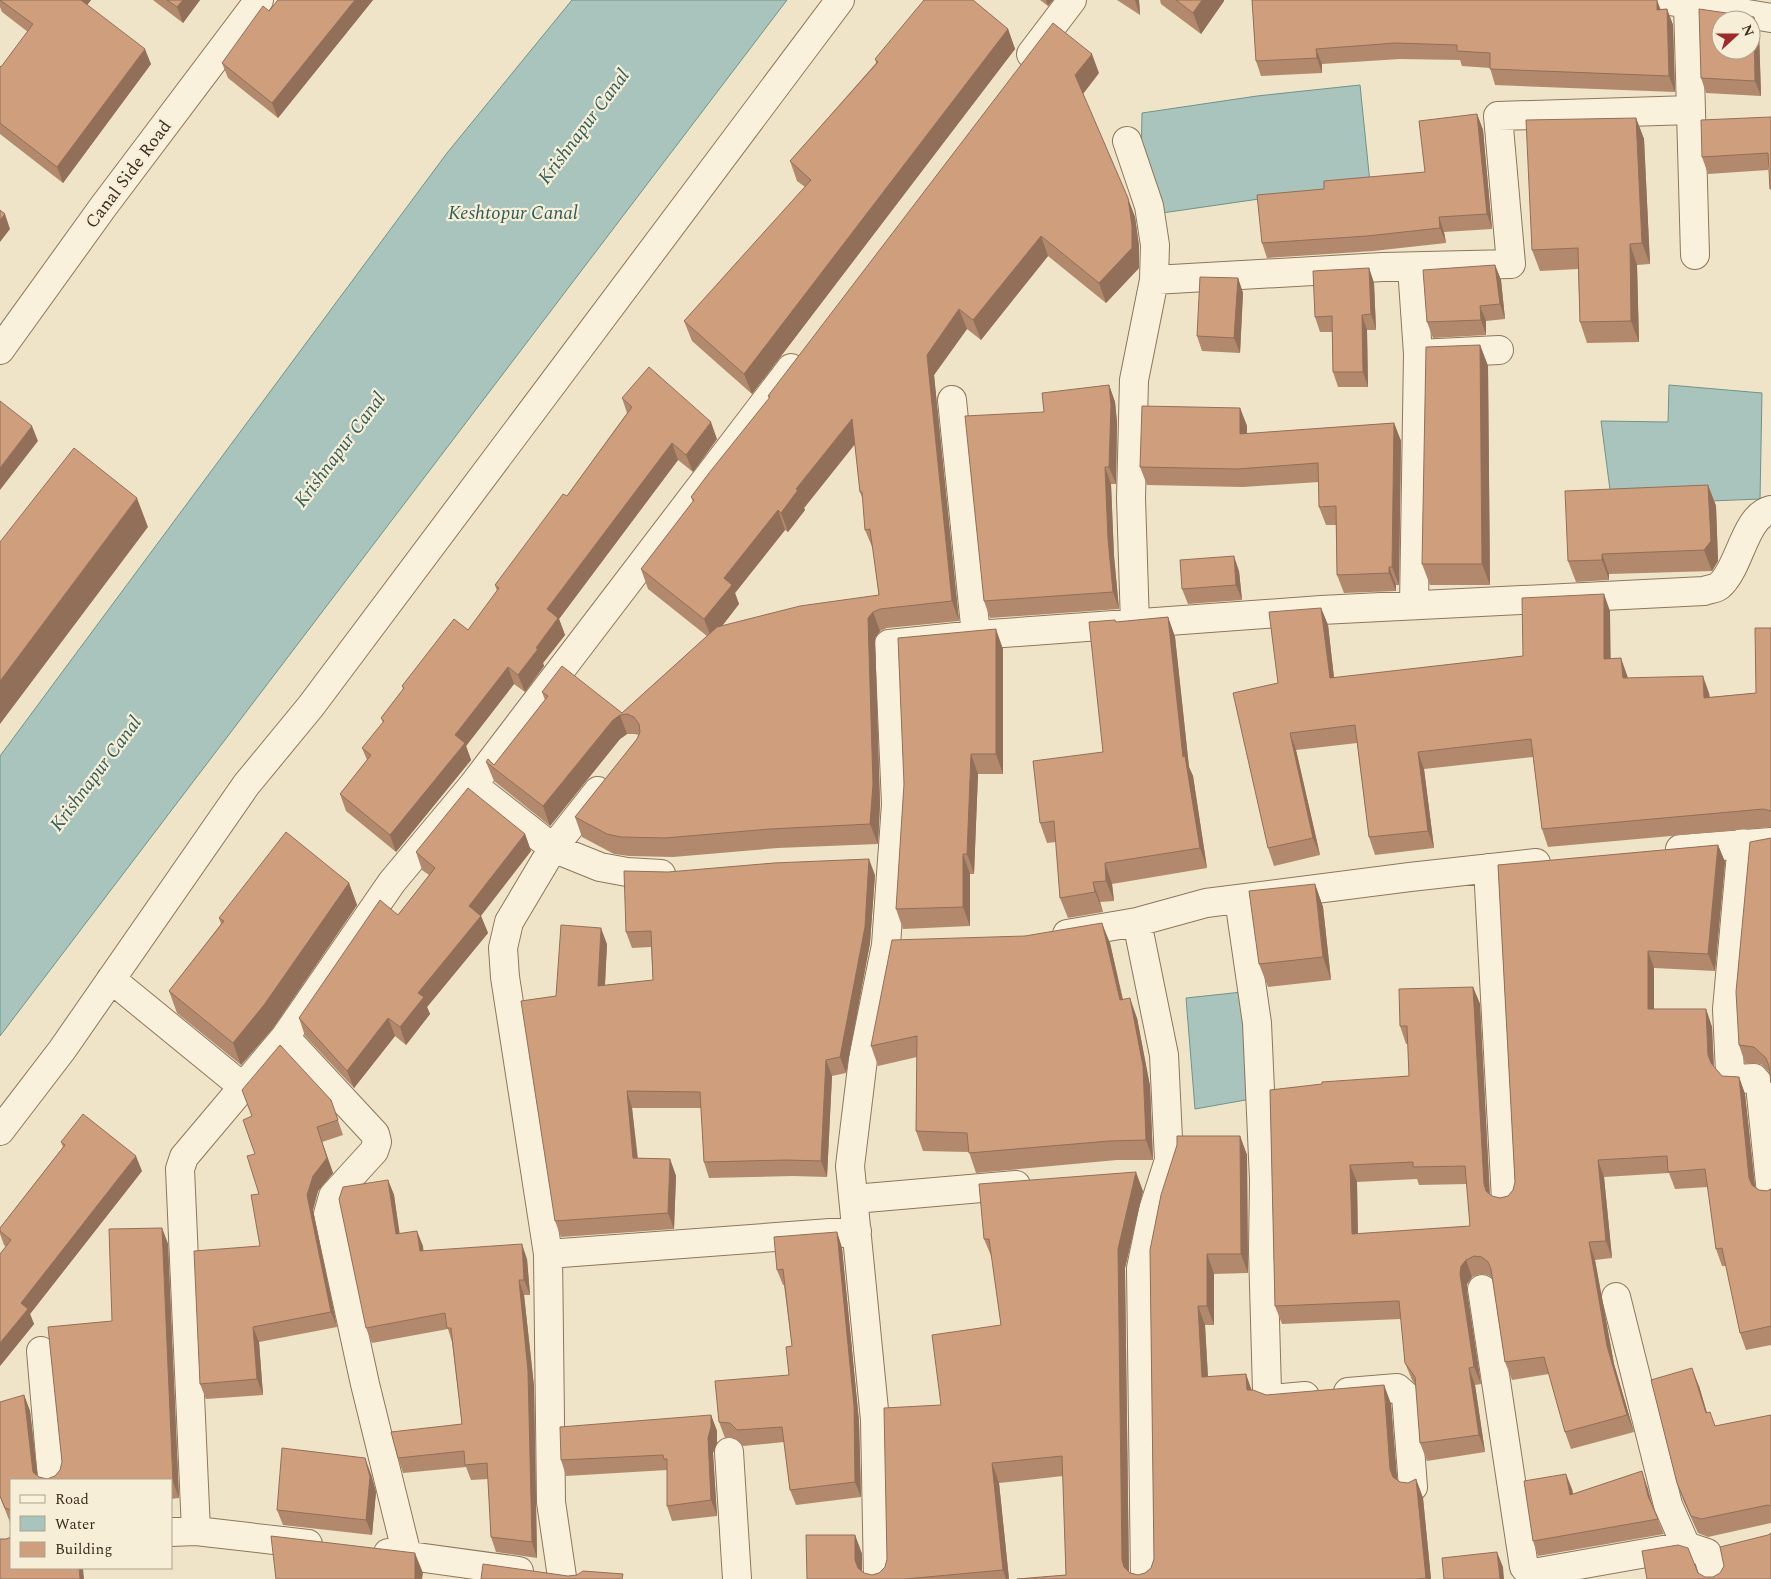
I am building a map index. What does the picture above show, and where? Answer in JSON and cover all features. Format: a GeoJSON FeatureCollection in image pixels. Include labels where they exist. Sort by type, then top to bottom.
{"type":"FeatureCollection","features":[{"type":"Feature","properties":{"kind":"street","name":"Canal Side Road"},"geometry":{"type":"LineString","coordinates":[[0,350],[103,207],[260,0]]}},
{"type":"Feature","properties":{"kind":"street"},"geometry":{"type":"LineString","coordinates":[[0,1131],[62,1050],[246,785],[311,706],[840,0]]}},
{"type":"Feature","properties":{"kind":"street"},"geometry":{"type":"LineString","coordinates":[[1019,70],[1072,0]]}},
{"type":"Feature","properties":{"kind":"street"},"geometry":{"type":"LineString","coordinates":[[1695,255],[1691,110],[1676,2],[1771,18]]}},
{"type":"Feature","properties":{"kind":"street"},"geometry":{"type":"LineString","coordinates":[[1154,280],[1511,264],[1498,116],[1691,110]]}},
{"type":"Feature","properties":{"kind":"street"},"geometry":{"type":"LineString","coordinates":[[1127,141],[1149,206],[1155,246],[1154,280],[1134,380],[1132,498],[1135,624]]}},
{"type":"Feature","properties":{"kind":"street"},"geometry":{"type":"LineString","coordinates":[[1412,267],[1418,354],[1414,605]]}},
{"type":"Feature","properties":{"kind":"street"},"geometry":{"type":"LineString","coordinates":[[330,1546],[184,1531],[180,1169],[184,1157],[285,1037],[392,882],[473,785],[804,350]]}},
{"type":"Feature","properties":{"kind":"street"},"geometry":{"type":"LineString","coordinates":[[1418,354],[1498,350]]}},
{"type":"Feature","properties":{"kind":"street"},"geometry":{"type":"LineString","coordinates":[[952,400],[976,635]]}},
{"type":"Feature","properties":{"kind":"street"},"geometry":{"type":"LineString","coordinates":[[878,1579],[875,1420],[850,1166],[863,1059],[886,945],[896,804],[889,644],[976,635],[1414,605],[1704,590],[1718,587],[1727,577],[1752,526],[1764,511],[1771,510]]}},
{"type":"Feature","properties":{"kind":"street"},"geometry":{"type":"LineString","coordinates":[[359,1549],[570,1578],[551,1502],[548,1254],[505,977],[503,948],[509,922],[553,848],[614,772]]}},
{"type":"Feature","properties":{"kind":"street"},"geometry":{"type":"LineString","coordinates":[[473,785],[553,848],[600,866],[627,872],[652,874],[682,872]]}},
{"type":"Feature","properties":{"kind":"street"},"geometry":{"type":"LineString","coordinates":[[1654,852],[1771,842]]}},
{"type":"Feature","properties":{"kind":"street"},"geometry":{"type":"LineString","coordinates":[[1742,843],[1727,1009],[1730,1072],[1735,1079],[1754,1078],[1760,1084],[1771,1193]]}},
{"type":"Feature","properties":{"kind":"street"},"geometry":{"type":"LineString","coordinates":[[866,860],[892,859]]}},
{"type":"Feature","properties":{"kind":"street"},"geometry":{"type":"LineString","coordinates":[[1041,939],[1137,922],[1206,903],[1556,861]]}},
{"type":"Feature","properties":{"kind":"street"},"geometry":{"type":"LineString","coordinates":[[1488,868],[1506,1200]]}},
{"type":"Feature","properties":{"kind":"street"},"geometry":{"type":"LineString","coordinates":[[1239,899],[1257,1023],[1264,1180],[1263,1250],[1269,1396],[1272,1399],[1397,1388],[1402,1391],[1406,1396],[1413,1487]]}},
{"type":"Feature","properties":{"kind":"street"},"geometry":{"type":"LineString","coordinates":[[1137,922],[1164,1055],[1169,1160],[1149,1176],[1142,1268],[1145,1579]]}},
{"type":"Feature","properties":{"kind":"street"},"geometry":{"type":"LineString","coordinates":[[886,945],[915,944]]}},
{"type":"Feature","properties":{"kind":"street"},"geometry":{"type":"LineString","coordinates":[[112,979],[243,1087]]}},
{"type":"Feature","properties":{"kind":"street"},"geometry":{"type":"LineString","coordinates":[[285,1037],[375,1134],[378,1142],[374,1151],[333,1196],[328,1214],[365,1384],[407,1555]]}},
{"type":"Feature","properties":{"kind":"street"},"geometry":{"type":"LineString","coordinates":[[854,1198],[1040,1183]]}},
{"type":"Feature","properties":{"kind":"street"},"geometry":{"type":"LineString","coordinates":[[548,1254],[857,1231]]}},
{"type":"Feature","properties":{"kind":"street"},"geometry":{"type":"LineString","coordinates":[[1482,1289],[1524,1567],[1529,1572],[1533,1572],[1696,1549],[1734,1546]]}},
{"type":"Feature","properties":{"kind":"street"},"geometry":{"type":"LineString","coordinates":[[1616,1296],[1668,1504],[1715,1579]]}},
{"type":"Feature","properties":{"kind":"street"},"geometry":{"type":"LineString","coordinates":[[41,1351],[52,1479]]}},
{"type":"Feature","properties":{"kind":"street"},"geometry":{"type":"LineString","coordinates":[[729,1452],[737,1579]]}},
{"type":"Feature","properties":{"kind":"water","name":"Keshtopur Canal"},"geometry":{"type":"Polygon","coordinates":[[[572,0],[787,0],[0,1036],[0,756],[447,153],[572,0]]]}},
{"type":"Feature","properties":{"kind":"water"},"geometry":{"type":"Polygon","coordinates":[[[1360,85],[1370,183],[1155,214],[1141,168],[1142,113],[1257,96],[1360,85]]]}},
{"type":"Feature","properties":{"kind":"water"},"geometry":{"type":"Polygon","coordinates":[[[1669,385],[1762,393],[1760,499],[1612,505],[1601,421],[1668,422],[1669,385]]]}},
{"type":"Feature","properties":{"kind":"water"},"geometry":{"type":"Polygon","coordinates":[[[1242,992],[1251,1099],[1195,1109],[1186,998],[1242,992]]]}},
{"type":"Feature","properties":{"kind":"building"},"geometry":{"type":"Polygon","coordinates":[[[0,0],[81,0],[145,49],[57,167],[0,123],[0,66],[33,24],[0,0]]]}},
{"type":"Feature","properties":{"kind":"building"},"geometry":{"type":"Polygon","coordinates":[[[167,0],[183,0],[177,7],[167,0]]]}},
{"type":"Feature","properties":{"kind":"building"},"geometry":{"type":"Polygon","coordinates":[[[278,0],[355,0],[272,103],[222,63],[263,6],[269,11],[278,0]]]}},
{"type":"Feature","properties":{"kind":"building"},"geometry":{"type":"Polygon","coordinates":[[[924,0],[973,0],[1008,29],[744,374],[684,321],[811,180],[790,161],[878,62],[875,59],[924,0]]]}},
{"type":"Feature","properties":{"kind":"building"},"geometry":{"type":"Polygon","coordinates":[[[1176,0],[1202,0],[1193,13],[1176,0]]]}},
{"type":"Feature","properties":{"kind":"building"},"geometry":{"type":"Polygon","coordinates":[[[1252,0],[1657,0],[1657,10],[1667,9],[1669,76],[1490,69],[1490,53],[1457,51],[1457,45],[1395,43],[1316,49],[1317,58],[1256,61],[1252,0]]]}},
{"type":"Feature","properties":{"kind":"building"},"geometry":{"type":"Polygon","coordinates":[[[1699,9],[1711,11],[1711,60],[1755,60],[1755,81],[1701,78],[1699,9]]]}},
{"type":"Feature","properties":{"kind":"building"},"geometry":{"type":"Polygon","coordinates":[[[1053,23],[1092,54],[1075,75],[1128,198],[1132,226],[1132,248],[1099,283],[1041,236],[973,320],[959,309],[927,355],[952,601],[880,609],[873,612],[868,618],[873,784],[870,824],[770,829],[665,838],[621,837],[607,834],[575,817],[637,739],[640,732],[639,724],[634,717],[627,714],[620,715],[613,720],[543,806],[486,762],[488,759],[494,765],[548,696],[542,692],[562,666],[622,713],[717,627],[800,606],[879,595],[870,529],[865,530],[852,419],[796,489],[798,490],[781,513],[778,510],[724,578],[732,585],[704,619],[641,569],[694,500],[691,497],[709,473],[770,397],[768,396],[1053,23]]]}},
{"type":"Feature","properties":{"kind":"building"},"geometry":{"type":"Polygon","coordinates":[[[1477,114],[1487,214],[1439,217],[1440,228],[1367,236],[1262,243],[1257,195],[1324,189],[1324,181],[1425,172],[1419,121],[1477,114]]]}},
{"type":"Feature","properties":{"kind":"building"},"geometry":{"type":"Polygon","coordinates":[[[1771,117],[1771,189],[1768,153],[1702,157],[1701,120],[1771,117]]]}},
{"type":"Feature","properties":{"kind":"building"},"geometry":{"type":"Polygon","coordinates":[[[1636,118],[1642,243],[1630,244],[1631,321],[1580,322],[1578,248],[1532,250],[1526,120],[1636,118]]]}},
{"type":"Feature","properties":{"kind":"building"},"geometry":{"type":"Polygon","coordinates":[[[0,210],[5,214],[0,220],[0,210]]]}},
{"type":"Feature","properties":{"kind":"building"},"geometry":{"type":"Polygon","coordinates":[[[1495,265],[1500,304],[1480,306],[1481,320],[1427,322],[1423,270],[1495,265]]]}},
{"type":"Feature","properties":{"kind":"building"},"geometry":{"type":"Polygon","coordinates":[[[1369,268],[1371,314],[1362,315],[1363,372],[1333,372],[1332,316],[1315,317],[1313,271],[1369,268]]]}},
{"type":"Feature","properties":{"kind":"building"},"geometry":{"type":"Polygon","coordinates":[[[1200,277],[1238,278],[1234,338],[1197,336],[1200,277]]]}},
{"type":"Feature","properties":{"kind":"building"},"geometry":{"type":"Polygon","coordinates":[[[1480,345],[1482,564],[1422,564],[1426,347],[1480,345]]]}},
{"type":"Feature","properties":{"kind":"building"},"geometry":{"type":"Polygon","coordinates":[[[649,367],[711,422],[686,455],[672,443],[547,609],[558,618],[536,648],[538,649],[518,675],[508,667],[455,735],[465,743],[390,835],[340,794],[371,755],[362,748],[384,721],[381,718],[404,688],[402,686],[454,619],[468,630],[499,588],[495,585],[563,494],[567,496],[632,407],[622,398],[649,367]]]}},
{"type":"Feature","properties":{"kind":"building"},"geometry":{"type":"Polygon","coordinates":[[[1109,385],[1111,405],[1109,467],[1105,467],[1108,539],[1113,592],[984,601],[965,416],[1044,412],[1042,393],[1109,385]]]}},
{"type":"Feature","properties":{"kind":"building"},"geometry":{"type":"Polygon","coordinates":[[[0,401],[32,426],[0,468],[0,401]]]}},
{"type":"Feature","properties":{"kind":"building"},"geometry":{"type":"Polygon","coordinates":[[[1142,406],[1240,408],[1240,434],[1394,423],[1392,567],[1389,567],[1389,573],[1337,575],[1336,506],[1319,507],[1318,463],[1237,469],[1140,467],[1142,406]]]}},
{"type":"Feature","properties":{"kind":"building"},"geometry":{"type":"Polygon","coordinates":[[[74,448],[137,498],[0,681],[0,542],[74,448]]]}},
{"type":"Feature","properties":{"kind":"building"},"geometry":{"type":"Polygon","coordinates":[[[1708,485],[1711,541],[1704,550],[1602,554],[1602,560],[1568,561],[1565,491],[1708,485]]]}},
{"type":"Feature","properties":{"kind":"building"},"geometry":{"type":"Polygon","coordinates":[[[1234,556],[1236,585],[1182,589],[1180,560],[1234,556]]]}},
{"type":"Feature","properties":{"kind":"building"},"geometry":{"type":"Polygon","coordinates":[[[1604,594],[1604,659],[1621,658],[1623,678],[1703,676],[1704,698],[1756,693],[1755,628],[1771,628],[1771,811],[1763,809],[1542,829],[1531,739],[1418,752],[1428,831],[1369,837],[1355,725],[1290,733],[1313,838],[1268,848],[1233,693],[1278,683],[1269,612],[1321,608],[1330,678],[1523,656],[1522,598],[1604,594]]]}},
{"type":"Feature","properties":{"kind":"building"},"geometry":{"type":"Polygon","coordinates":[[[1168,617],[1183,757],[1185,756],[1200,848],[1105,863],[1106,881],[1093,882],[1095,892],[1060,898],[1054,821],[1040,823],[1033,761],[1103,752],[1089,622],[1115,620],[1116,622],[1168,617]]]}},
{"type":"Feature","properties":{"kind":"building"},"geometry":{"type":"Polygon","coordinates":[[[996,629],[996,754],[971,754],[967,854],[963,854],[963,907],[896,909],[904,784],[898,638],[996,629]]]}},
{"type":"Feature","properties":{"kind":"building"},"geometry":{"type":"Polygon","coordinates":[[[468,788],[525,834],[469,906],[481,916],[418,993],[424,997],[400,1027],[388,1018],[347,1071],[299,1018],[380,900],[398,915],[435,868],[416,852],[468,788]]]}},
{"type":"Feature","properties":{"kind":"building"},"geometry":{"type":"Polygon","coordinates":[[[286,832],[349,883],[264,1005],[233,1043],[169,991],[224,921],[219,918],[286,832]]]}},
{"type":"Feature","properties":{"kind":"building"},"geometry":{"type":"Polygon","coordinates":[[[1771,838],[1771,1083],[1766,1058],[1754,1047],[1739,1045],[1736,992],[1750,842],[1771,838]]]}},
{"type":"Feature","properties":{"kind":"building"},"geometry":{"type":"Polygon","coordinates":[[[1718,845],[1708,954],[1648,951],[1648,1009],[1706,1009],[1708,1055],[1711,1063],[1722,1076],[1739,1077],[1749,1178],[1752,1185],[1759,1190],[1767,1191],[1771,1189],[1771,1326],[1740,1333],[1722,1248],[1716,1249],[1705,1169],[1668,1172],[1667,1156],[1598,1160],[1606,1241],[1589,1242],[1607,1346],[1627,1415],[1565,1432],[1544,1357],[1505,1362],[1491,1269],[1488,1262],[1482,1257],[1474,1256],[1466,1260],[1461,1266],[1460,1274],[1474,1367],[1469,1368],[1479,1435],[1420,1443],[1415,1377],[1405,1363],[1399,1301],[1275,1306],[1270,1090],[1322,1084],[1322,1082],[1409,1076],[1407,1026],[1400,1026],[1399,989],[1473,987],[1484,1184],[1486,1191],[1492,1196],[1500,1198],[1508,1196],[1513,1190],[1515,1182],[1498,865],[1718,845]],[[1413,1162],[1350,1165],[1352,1234],[1470,1226],[1465,1166],[1413,1167],[1413,1162]]]}},
{"type":"Feature","properties":{"kind":"building"},"geometry":{"type":"Polygon","coordinates":[[[869,859],[865,927],[840,1057],[826,1060],[821,1161],[704,1162],[700,1092],[627,1091],[633,1158],[670,1159],[668,1213],[555,1221],[521,1001],[556,996],[561,925],[601,928],[598,986],[653,980],[651,931],[626,932],[624,871],[668,872],[774,863],[869,859]]]}},
{"type":"Feature","properties":{"kind":"building"},"geometry":{"type":"Polygon","coordinates":[[[1315,884],[1323,957],[1259,964],[1249,891],[1315,884]]]}},
{"type":"Feature","properties":{"kind":"building"},"geometry":{"type":"Polygon","coordinates":[[[1102,923],[1120,1000],[1130,998],[1143,1066],[1146,1140],[1109,1141],[969,1153],[967,1133],[916,1131],[917,1036],[871,1046],[892,940],[1025,936],[1102,923]]]}},
{"type":"Feature","properties":{"kind":"building"},"geometry":{"type":"Polygon","coordinates":[[[280,1045],[331,1100],[338,1120],[317,1127],[327,1158],[313,1176],[307,1195],[331,1312],[253,1327],[257,1379],[200,1384],[194,1251],[260,1246],[251,1195],[259,1194],[247,1156],[255,1154],[243,1120],[252,1116],[242,1090],[280,1045]]]}},
{"type":"Feature","properties":{"kind":"building"},"geometry":{"type":"Polygon","coordinates":[[[83,1114],[136,1156],[21,1303],[28,1309],[0,1343],[0,1254],[11,1240],[0,1231],[0,1228],[65,1145],[61,1142],[83,1114]]]}},
{"type":"Feature","properties":{"kind":"building"},"geometry":{"type":"Polygon","coordinates":[[[1177,1136],[1240,1136],[1241,1254],[1207,1254],[1207,1306],[1198,1306],[1202,1377],[1246,1374],[1247,1390],[1253,1390],[1266,1395],[1384,1385],[1390,1469],[1393,1477],[1400,1482],[1408,1483],[1416,1479],[1426,1578],[1017,1579],[1066,1575],[1062,1456],[992,1463],[1003,1570],[905,1579],[807,1579],[806,1535],[855,1535],[855,1560],[858,1568],[864,1573],[872,1575],[879,1573],[885,1567],[887,1559],[884,1408],[941,1405],[932,1335],[1001,1325],[989,1239],[984,1239],[979,1184],[1136,1172],[1118,1249],[1122,1560],[1124,1567],[1130,1573],[1138,1575],[1145,1573],[1151,1568],[1154,1559],[1150,1250],[1161,1195],[1177,1145],[1177,1136]]]}},
{"type":"Feature","properties":{"kind":"building"},"geometry":{"type":"Polygon","coordinates":[[[388,1180],[396,1234],[417,1231],[420,1251],[522,1244],[524,1280],[519,1280],[528,1371],[532,1542],[491,1537],[487,1463],[465,1465],[464,1451],[398,1458],[391,1432],[462,1424],[451,1328],[447,1328],[445,1313],[366,1328],[339,1199],[343,1187],[388,1180]]]}},
{"type":"Feature","properties":{"kind":"building"},"geometry":{"type":"Polygon","coordinates":[[[162,1228],[173,1482],[172,1479],[47,1479],[55,1476],[60,1470],[62,1462],[48,1327],[112,1321],[109,1229],[162,1228]]]}},
{"type":"Feature","properties":{"kind":"building"},"geometry":{"type":"Polygon","coordinates":[[[837,1232],[854,1406],[855,1482],[790,1490],[782,1427],[737,1430],[730,1423],[719,1422],[715,1381],[789,1375],[786,1347],[792,1346],[783,1269],[777,1270],[774,1237],[837,1232]]]}},
{"type":"Feature","properties":{"kind":"building"},"geometry":{"type":"Polygon","coordinates":[[[1692,1368],[1706,1413],[1710,1412],[1715,1426],[1771,1415],[1771,1506],[1768,1505],[1701,1519],[1691,1516],[1677,1483],[1651,1380],[1692,1368]]]}},
{"type":"Feature","properties":{"kind":"building"},"geometry":{"type":"Polygon","coordinates":[[[24,1395],[33,1472],[39,1477],[47,1479],[10,1479],[10,1510],[5,1508],[0,1496],[0,1402],[24,1395]]]}},
{"type":"Feature","properties":{"kind":"building"},"geometry":{"type":"Polygon","coordinates":[[[711,1415],[711,1427],[708,1438],[711,1500],[667,1506],[667,1459],[664,1459],[663,1455],[561,1460],[560,1427],[711,1415]]]}},
{"type":"Feature","properties":{"kind":"building"},"geometry":{"type":"Polygon","coordinates":[[[282,1448],[365,1458],[370,1477],[366,1520],[277,1510],[282,1448]]]}},
{"type":"Feature","properties":{"kind":"building"},"geometry":{"type":"Polygon","coordinates":[[[1642,1471],[1648,1496],[1658,1519],[1533,1541],[1524,1481],[1566,1474],[1570,1495],[1642,1471]]]}},
{"type":"Feature","properties":{"kind":"building"},"geometry":{"type":"Polygon","coordinates":[[[1771,1533],[1771,1579],[1647,1579],[1642,1551],[1678,1545],[1688,1548],[1698,1573],[1705,1577],[1713,1577],[1720,1573],[1724,1566],[1720,1547],[1771,1533]]]}},
{"type":"Feature","properties":{"kind":"building"},"geometry":{"type":"Polygon","coordinates":[[[271,1536],[415,1553],[415,1579],[276,1579],[271,1536]]]}},
{"type":"Feature","properties":{"kind":"building"},"geometry":{"type":"Polygon","coordinates":[[[10,1537],[10,1569],[79,1569],[80,1579],[0,1579],[0,1539],[10,1537]]]}},
{"type":"Feature","properties":{"kind":"building"},"geometry":{"type":"Polygon","coordinates":[[[1497,1552],[1500,1579],[1444,1579],[1442,1558],[1497,1552]]]}},
{"type":"Feature","properties":{"kind":"building"},"geometry":{"type":"Polygon","coordinates":[[[483,1564],[568,1576],[577,1575],[583,1571],[623,1574],[622,1579],[481,1579],[483,1564]]]}},
{"type":"Feature","properties":{"kind":"water label","name":"Krishnapur Canal"},"geometry":{"type":"Point","coordinates":[583,126]}},
{"type":"Feature","properties":{"kind":"water label","name":"Krishnapur Canal"},"geometry":{"type":"Point","coordinates":[339,449]}},
{"type":"Feature","properties":{"kind":"water label","name":"Krishnapur Canal"},"geometry":{"type":"Point","coordinates":[95,773]}}]}
